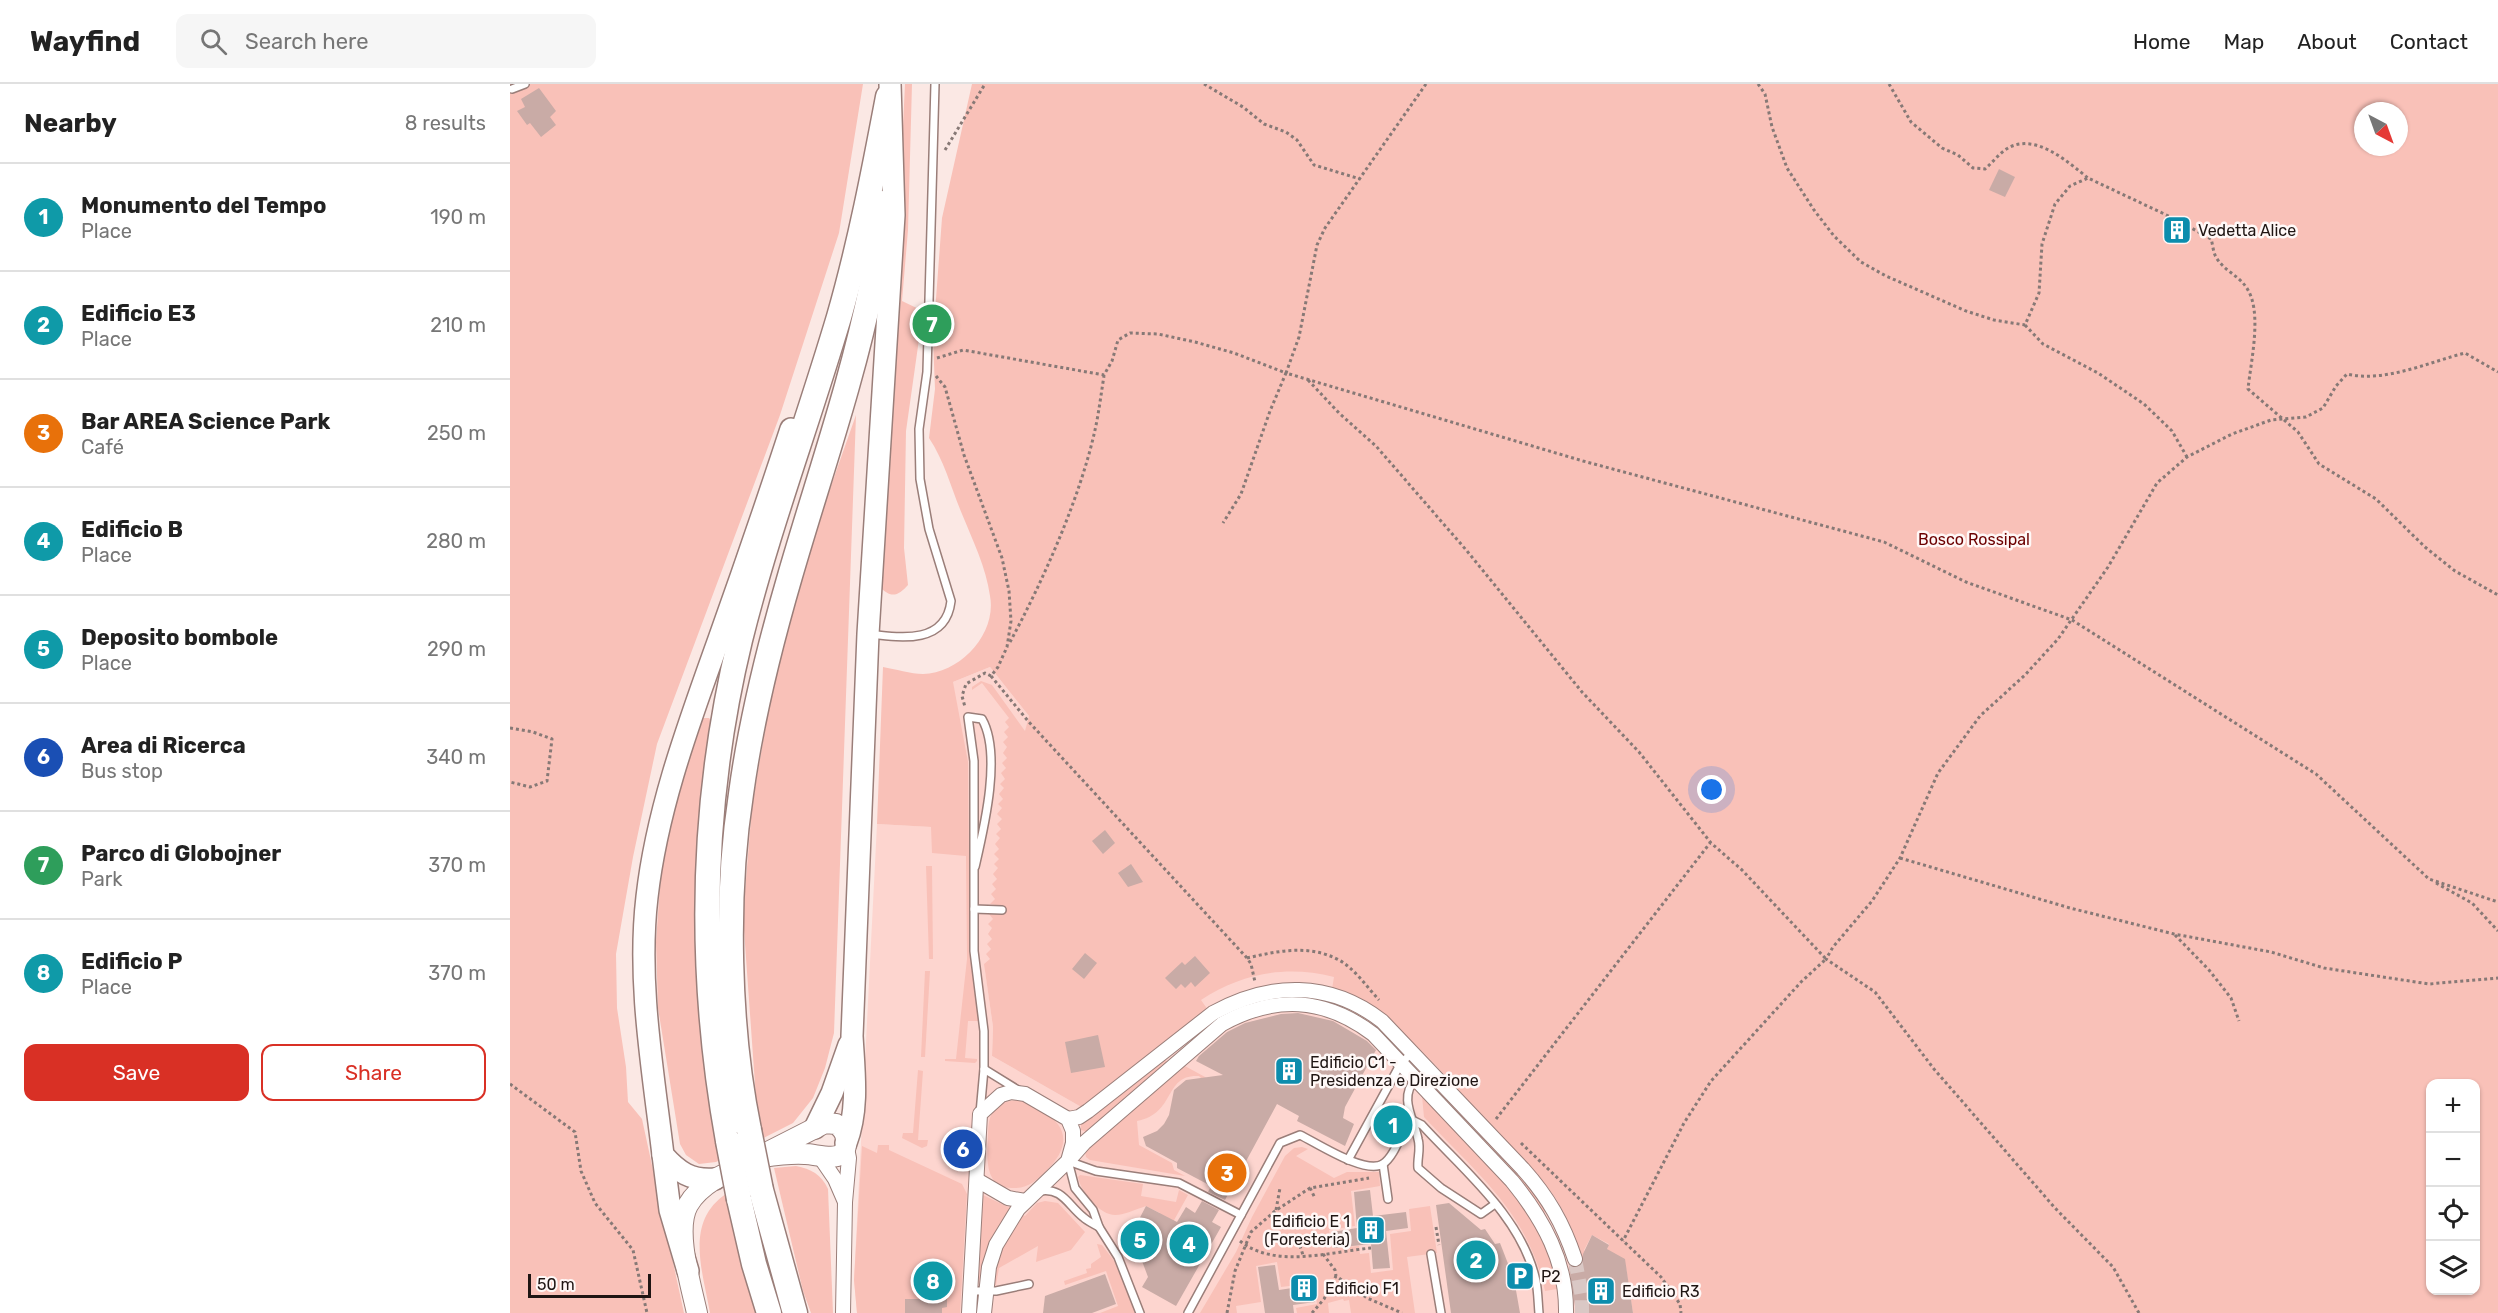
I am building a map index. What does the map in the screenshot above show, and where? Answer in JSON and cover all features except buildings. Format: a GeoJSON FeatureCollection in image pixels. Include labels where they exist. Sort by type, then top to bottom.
{"type":"FeatureCollection","features":[{"type":"Feature","properties":{"kind":"highway"},"geometry":{"type":"LineString","coordinates":[[795,1313],[761,1190],[742,1095],[736,1039],[732,954],[733,873],[740,796],[773,636],[853,364],[872,282],[885,170],[889,91]]}},
{"type":"Feature","properties":{"kind":"highway"},"geometry":{"type":"LineString","coordinates":[[769,1313],[754,1264],[739,1199],[712,1037],[707,913],[711,817],[717,765],[740,640],[864,223],[889,91]]}},
{"type":"Feature","properties":{"kind":"main road"},"geometry":{"type":"LineString","coordinates":[[762,1156],[807,1154],[820,1157],[837,1156],[844,1149],[851,1130],[854,1106],[852,1036],[868,634],[894,215],[889,91]]}},
{"type":"Feature","properties":{"kind":"main road"},"geometry":{"type":"LineString","coordinates":[[697,1313],[688,1271],[670,1210],[645,990],[646,898],[653,853],[666,795],[694,709],[834,304],[861,208],[889,91]]}},
{"type":"Feature","properties":{"kind":"main road"},"geometry":{"type":"LineString","coordinates":[[820,1157],[810,1144],[832,1093],[852,1036]]}},
{"type":"Feature","properties":{"kind":"main road"},"geometry":{"type":"LineString","coordinates":[[688,1271],[683,1218],[688,1205],[698,1191],[715,1179],[825,1123],[836,1124],[844,1132],[846,1143]]}},
{"type":"Feature","properties":{"kind":"main road"},"geometry":{"type":"LineString","coordinates":[[663,1155],[685,1175],[702,1180],[715,1179]]}},
{"type":"Feature","properties":{"kind":"street"},"geometry":{"type":"LineString","coordinates":[[1068,1119],[1080,1117],[1088,1112],[1213,1012],[1235,1000],[1257,993],[1300,989],[1332,995],[1367,1009],[1413,1052],[1545,1193],[1559,1219],[1575,1259]]}},
{"type":"Feature","properties":{"kind":"street"},"geometry":{"type":"LineString","coordinates":[[984,1313],[985,1291],[996,1245],[1006,1224],[1030,1197],[1084,1143],[1222,1024],[1240,1014],[1261,1007],[1286,1003],[1328,1009],[1360,1023],[1512,1180],[1531,1204],[1546,1229],[1562,1275],[1566,1313]]}},
{"type":"Feature","properties":{"kind":"street"},"geometry":{"type":"LineString","coordinates":[[969,1313],[980,1114],[1001,1095],[1011,1092],[1025,1094],[1068,1119],[1073,1131],[1073,1143],[1068,1161]]}},
{"type":"Feature","properties":{"kind":"street"},"geometry":{"type":"LineString","coordinates":[[843,1313],[845,1203],[849,1158],[846,1143]]}},
{"type":"Feature","properties":{"kind":"street"},"geometry":{"type":"LineString","coordinates":[[820,1157],[835,1179],[845,1203]]}},
{"type":"Feature","properties":{"kind":"street"},"geometry":{"type":"LineString","coordinates":[[977,1180],[1008,1198],[1030,1197]]}},
{"type":"Feature","properties":{"kind":"lane"},"geometry":{"type":"LineString","coordinates":[[512,89],[525,84]]}},
{"type":"Feature","properties":{"kind":"lane"},"geometry":{"type":"LineString","coordinates":[[868,634],[918,636],[937,628],[949,613],[951,601],[929,529],[920,479],[919,429],[927,372],[935,84]]}},
{"type":"Feature","properties":{"kind":"lane"},"geometry":{"type":"LineString","coordinates":[[975,867],[988,802],[989,743],[987,729],[981,718],[968,717],[974,761],[974,951],[984,1031],[984,1069],[980,1114]]}},
{"type":"Feature","properties":{"kind":"lane"},"geometry":{"type":"LineString","coordinates":[[974,909],[1002,910]]}},
{"type":"Feature","properties":{"kind":"lane"},"geometry":{"type":"LineString","coordinates":[[1328,1009],[1332,995]]}},
{"type":"Feature","properties":{"kind":"lane"},"geometry":{"type":"LineString","coordinates":[[1176,1041],[1186,1053]]}},
{"type":"Feature","properties":{"kind":"lane"},"geometry":{"type":"LineString","coordinates":[[1348,1160],[1401,1063],[1413,1052]]}},
{"type":"Feature","properties":{"kind":"lane"},"geometry":{"type":"LineString","coordinates":[[984,1069],[1025,1094]]}},
{"type":"Feature","properties":{"kind":"lane"},"geometry":{"type":"LineString","coordinates":[[1416,1079],[1410,1085],[1408,1095],[1410,1119],[1419,1140],[1418,1168],[1441,1188],[1480,1214],[1495,1204]]}},
{"type":"Feature","properties":{"kind":"lane"},"geometry":{"type":"LineString","coordinates":[[1188,1313],[1280,1143],[1300,1135],[1348,1160],[1370,1166],[1383,1164],[1389,1158],[1410,1119]]}},
{"type":"Feature","properties":{"kind":"lane"},"geometry":{"type":"LineString","coordinates":[[1410,1119],[1422,1125],[1495,1204],[1514,1229],[1530,1264],[1538,1296],[1539,1313]]}},
{"type":"Feature","properties":{"kind":"lane"},"geometry":{"type":"LineString","coordinates":[[1068,1161],[1096,1171],[1179,1183],[1241,1215]]}},
{"type":"Feature","properties":{"kind":"lane"},"geometry":{"type":"LineString","coordinates":[[1068,1161],[1075,1188],[1093,1210],[1099,1227],[1118,1257],[1140,1312]]}},
{"type":"Feature","properties":{"kind":"lane"},"geometry":{"type":"LineString","coordinates":[[1383,1164],[1388,1199]]}},
{"type":"Feature","properties":{"kind":"lane"},"geometry":{"type":"LineString","coordinates":[[1030,1197],[1046,1190],[1064,1196],[1083,1217],[1099,1227]]}},
{"type":"Feature","properties":{"kind":"lane"},"geometry":{"type":"LineString","coordinates":[[1431,1254],[1441,1313]]}},
{"type":"Feature","properties":{"kind":"lane"},"geometry":{"type":"LineString","coordinates":[[970,1291],[996,1291],[1029,1284]]}},
{"type":"Feature","properties":{"kind":"path"},"geometry":{"type":"LineString","coordinates":[[932,161],[946,150],[985,84]]}},
{"type":"Feature","properties":{"kind":"path"},"geometry":{"type":"LineString","coordinates":[[1204,84],[1243,107],[1264,124],[1286,132],[1297,140],[1314,165],[1361,179]]}},
{"type":"Feature","properties":{"kind":"path"},"geometry":{"type":"LineString","coordinates":[[1223,523],[1241,494],[1299,337],[1317,245],[1325,228],[1426,84]]}},
{"type":"Feature","properties":{"kind":"path"},"geometry":{"type":"LineString","coordinates":[[1758,84],[1765,94],[1772,127],[1787,168],[1834,236],[1861,262],[1886,276],[1966,311],[1994,320],[2025,325],[2043,344],[2098,373],[2144,404],[2172,430],[2187,457]]}},
{"type":"Feature","properties":{"kind":"path"},"geometry":{"type":"LineString","coordinates":[[1889,84],[1911,122],[1973,168],[1985,169],[2006,149],[2031,144],[2059,155],[2088,178],[2177,220],[2211,239],[2215,256],[2223,266],[2240,278],[2249,290],[2256,311],[2248,388],[2298,432],[2319,464],[2376,500],[2425,547],[2455,571],[2498,595]]}},
{"type":"Feature","properties":{"kind":"path"},"geometry":{"type":"LineString","coordinates":[[2025,325],[2038,293],[2042,244],[2055,204],[2070,186],[2088,178]]}},
{"type":"Feature","properties":{"kind":"path"},"geometry":{"type":"LineString","coordinates":[[991,676],[1032,600],[1074,499],[1095,431],[1104,375],[1112,361],[1118,340],[1130,333],[1158,334],[1234,353],[1286,373],[1583,461],[1884,542],[1966,582],[2057,612],[2316,774],[2430,879],[2472,903],[2498,931]]}},
{"type":"Feature","properties":{"kind":"path"},"geometry":{"type":"LineString","coordinates":[[926,362],[963,351],[1104,375]]}},
{"type":"Feature","properties":{"kind":"path"},"geometry":{"type":"LineString","coordinates":[[1623,1241],[1684,1123],[1711,1081],[1801,982],[1826,959],[1833,947],[1872,901],[1900,858],[1938,773],[1980,716],[2025,675],[2072,620],[2108,567],[2157,483],[2187,457],[2256,424],[2306,417],[2323,408],[2336,386],[2348,374],[2359,376],[2396,373],[2465,353],[2498,372]]}},
{"type":"Feature","properties":{"kind":"path"},"geometry":{"type":"LineString","coordinates":[[927,372],[939,378],[945,387],[964,455],[1002,558],[1009,591],[1011,621],[1007,647]]}},
{"type":"Feature","properties":{"kind":"path"},"geometry":{"type":"LineString","coordinates":[[1308,379],[1339,413],[1383,455],[1582,692],[1639,752],[1711,843],[1742,870],[1826,959],[1875,992],[1934,1069],[2055,1208],[2113,1267],[2139,1313]]}},
{"type":"Feature","properties":{"kind":"path"},"geometry":{"type":"LineString","coordinates":[[968,717],[962,696],[966,684],[985,673],[991,676],[1028,721],[1251,964],[1253,975]]}},
{"type":"Feature","properties":{"kind":"path"},"geometry":{"type":"LineString","coordinates":[[510,729],[533,732],[552,739],[547,782],[530,787],[510,782]]}},
{"type":"Feature","properties":{"kind":"path"},"geometry":{"type":"LineString","coordinates":[[1496,1119],[1711,843]]}},
{"type":"Feature","properties":{"kind":"path"},"geometry":{"type":"LineString","coordinates":[[1900,858],[2070,908],[2174,934],[2271,952],[2324,968],[2429,984],[2498,978]]}},
{"type":"Feature","properties":{"kind":"path"},"geometry":{"type":"LineString","coordinates":[[2430,879],[2498,902]]}},
{"type":"Feature","properties":{"kind":"path"},"geometry":{"type":"LineString","coordinates":[[2174,934],[2209,970],[2231,998],[2239,1020]]}},
{"type":"Feature","properties":{"kind":"path"},"geometry":{"type":"LineString","coordinates":[[510,1084],[575,1132],[581,1171],[596,1203],[633,1250],[647,1313]]}},
{"type":"Feature","properties":{"kind":"path"},"geometry":{"type":"LineString","coordinates":[[1227,1313],[1234,1271],[1251,1232],[1275,1211],[1310,1188],[1340,1181],[1370,1178]]}},
{"type":"Feature","properties":{"kind":"path"},"geometry":{"type":"LineString","coordinates":[[1275,1211],[1280,1188]]}},
{"type":"Feature","properties":{"kind":"path"},"geometry":{"type":"LineString","coordinates":[[1310,1188],[1315,1198]]}},
{"type":"Feature","properties":{"kind":"path"},"geometry":{"type":"LineString","coordinates":[[1436,1227],[1440,1252]]}},
{"type":"Feature","properties":{"kind":"path"},"geometry":{"type":"LineString","coordinates":[[1298,1240],[1303,1255]]}},
{"type":"Feature","properties":{"kind":"path"},"geometry":{"type":"LineString","coordinates":[[1245,1245],[1263,1254],[1284,1257],[1371,1248]]}},
{"type":"Feature","properties":{"kind":"path"},"geometry":{"type":"LineString","coordinates":[[1312,1313],[1324,1299],[1336,1276],[1335,1270],[1322,1253]]}},
{"type":"Feature","properties":{"kind":"path"},"geometry":{"type":"LineString","coordinates":[[1336,1276],[1367,1298],[1402,1313]]}},
{"type":"Feature","properties":{"kind":"shaded area"},"geometry":{"type":"Polygon","coordinates":[[[990,667],[1029,716],[997,958],[985,969],[993,1027],[992,1056],[1083,1108],[1181,1015],[1234,969],[1264,962],[1351,979],[1650,1277],[1655,1313],[857,1313],[854,1280],[877,824],[932,827],[953,682],[990,667]]]}},
{"type":"Feature","properties":{"kind":"green space"},"geometry":{"type":"Polygon","coordinates":[[[510,84],[863,84],[839,233],[780,415],[657,744],[633,857],[616,954],[617,1008],[626,1067],[628,1102],[642,1119],[684,1313],[510,1313],[510,84]]]}},
{"type":"Feature","properties":{"kind":"green space"},"geometry":{"type":"Polygon","coordinates":[[[905,84],[912,84],[908,230],[902,301],[923,311],[906,431],[904,548],[908,585],[902,591],[892,595],[881,588],[905,84]]]}},
{"type":"Feature","properties":{"kind":"green space","name":"Bosco Rossipal"},"geometry":{"type":"Polygon","coordinates":[[[972,84],[2498,84],[2498,1313],[1633,1313],[1626,1268],[1607,1249],[1609,1244],[1592,1235],[1584,1250],[1589,1256],[1581,1258],[1568,1220],[1550,1190],[1536,1173],[1498,1135],[1422,1051],[1400,1031],[1378,1013],[1332,989],[1334,977],[1316,973],[1265,974],[1233,983],[1201,1000],[1208,1010],[1083,1108],[992,1056],[993,1027],[984,964],[990,959],[986,954],[991,949],[987,944],[992,939],[988,934],[992,928],[988,924],[993,919],[989,914],[1002,913],[1002,906],[990,904],[995,899],[991,894],[996,889],[992,884],[997,879],[993,874],[998,868],[994,864],[999,859],[994,854],[999,849],[995,844],[1000,838],[996,834],[1001,829],[997,824],[1002,819],[997,814],[1002,808],[998,804],[1003,799],[999,794],[1004,788],[1000,784],[1005,779],[1001,773],[1006,768],[1002,763],[1007,758],[1003,753],[1007,747],[1003,742],[1008,737],[1004,732],[1009,727],[1005,722],[1009,718],[982,683],[972,690],[972,687],[981,681],[992,685],[1025,731],[1029,716],[990,667],[953,682],[968,762],[970,957],[979,1021],[968,1021],[965,1058],[977,1059],[977,1061],[975,1063],[945,1061],[945,1059],[956,1059],[967,959],[966,856],[932,853],[931,827],[877,824],[883,667],[923,674],[950,667],[963,659],[982,637],[991,610],[988,585],[975,544],[944,466],[929,438],[935,389],[933,339],[942,218],[972,84]]]}},
{"type":"Feature","properties":{"kind":"green space"},"geometry":{"type":"Polygon","coordinates":[[[856,415],[834,1033],[825,1068],[813,1098],[793,1123],[716,1162],[699,1164],[686,1155],[680,1144],[658,1008],[656,942],[661,871],[670,816],[698,727],[703,718],[709,718],[715,725],[707,764],[698,845],[695,886],[696,967],[704,1060],[721,1142],[758,1126],[743,916],[752,806],[773,683],[802,568],[856,415]]]}},
{"type":"Feature","properties":{"kind":"green space"},"geometry":{"type":"Polygon","coordinates":[[[926,866],[932,866],[933,959],[929,959],[926,866]]]}},
{"type":"Feature","properties":{"kind":"green space"},"geometry":{"type":"Polygon","coordinates":[[[925,971],[930,971],[925,1057],[921,1057],[925,971]]]}},
{"type":"Feature","properties":{"kind":"green space"},"geometry":{"type":"Polygon","coordinates":[[[1165,1059],[1166,1065],[1088,1132],[1081,1130],[1081,1122],[1165,1059]]]}},
{"type":"Feature","properties":{"kind":"green space"},"geometry":{"type":"Polygon","coordinates":[[[1183,1065],[1218,1084],[1205,1082],[1199,1076],[1188,1077],[1174,1087],[1165,1103],[1150,1117],[1137,1121],[1139,1145],[1172,1163],[1174,1170],[1185,1176],[1090,1160],[1086,1157],[1085,1151],[1183,1065]]]}},
{"type":"Feature","properties":{"kind":"green space"},"geometry":{"type":"Polygon","coordinates":[[[1418,1068],[1521,1177],[1547,1211],[1543,1213],[1417,1071],[1418,1068]]]}},
{"type":"Feature","properties":{"kind":"green space"},"geometry":{"type":"Polygon","coordinates":[[[918,1070],[923,1071],[918,1140],[928,1140],[927,1146],[922,1148],[902,1138],[903,1133],[913,1133],[918,1070]]]}},
{"type":"Feature","properties":{"kind":"green space"},"geometry":{"type":"Polygon","coordinates":[[[1422,1096],[1493,1168],[1514,1193],[1532,1220],[1546,1248],[1556,1279],[1560,1313],[1557,1289],[1545,1291],[1537,1263],[1513,1216],[1481,1176],[1424,1117],[1422,1096]]]}},
{"type":"Feature","properties":{"kind":"green space"},"geometry":{"type":"Polygon","coordinates":[[[1017,1100],[1030,1104],[1051,1117],[1062,1131],[1063,1138],[1059,1154],[1043,1174],[1027,1185],[1012,1188],[996,1183],[989,1170],[988,1130],[993,1111],[1003,1103],[1017,1100]]]}},
{"type":"Feature","properties":{"kind":"green space"},"geometry":{"type":"Polygon","coordinates":[[[878,1145],[889,1145],[889,1150],[962,1184],[967,1194],[960,1313],[857,1313],[854,1280],[862,1146],[877,1153],[878,1145]]]}},
{"type":"Feature","properties":{"kind":"green space"},"geometry":{"type":"Polygon","coordinates":[[[1294,1148],[1308,1149],[1296,1156],[1334,1178],[1347,1172],[1379,1172],[1380,1186],[1351,1191],[1355,1226],[1329,1230],[1332,1248],[1359,1246],[1360,1254],[1369,1253],[1371,1273],[1393,1270],[1390,1234],[1411,1231],[1409,1209],[1430,1206],[1437,1253],[1407,1257],[1415,1313],[1351,1313],[1349,1300],[1344,1301],[1343,1299],[1328,1303],[1329,1313],[1297,1313],[1296,1308],[1317,1304],[1314,1283],[1281,1287],[1277,1262],[1256,1266],[1261,1302],[1236,1306],[1237,1313],[1200,1313],[1236,1252],[1285,1156],[1294,1148]]]}},
{"type":"Feature","properties":{"kind":"green space"},"geometry":{"type":"Polygon","coordinates":[[[796,1166],[815,1173],[828,1189],[833,1313],[811,1313],[803,1291],[774,1168],[796,1166]]]}},
{"type":"Feature","properties":{"kind":"green space"},"geometry":{"type":"Polygon","coordinates":[[[1080,1175],[1143,1184],[1141,1196],[1176,1202],[1179,1190],[1188,1195],[1153,1258],[1160,1213],[1146,1206],[1122,1214],[1110,1214],[1097,1207],[1090,1199],[1080,1183],[1078,1177],[1080,1175]]]}},
{"type":"Feature","properties":{"kind":"green space"},"geometry":{"type":"Polygon","coordinates":[[[726,1194],[760,1313],[710,1313],[701,1265],[701,1233],[705,1219],[713,1205],[726,1194]]]}},
{"type":"Feature","properties":{"kind":"green space"},"geometry":{"type":"Polygon","coordinates":[[[983,1195],[1012,1209],[982,1278],[979,1280],[977,1279],[983,1195]]]}},
{"type":"Feature","properties":{"kind":"green space"},"geometry":{"type":"Polygon","coordinates":[[[1045,1201],[1058,1203],[1085,1232],[1071,1250],[1036,1262],[1038,1246],[999,1268],[996,1285],[992,1286],[998,1253],[1020,1214],[1025,1216],[1037,1203],[1045,1201]]]}},
{"type":"Feature","properties":{"kind":"green space"},"geometry":{"type":"Polygon","coordinates":[[[1097,1244],[1102,1245],[1115,1262],[1135,1313],[1100,1313],[1118,1306],[1106,1271],[1065,1285],[1064,1281],[1087,1273],[1086,1269],[1091,1268],[1091,1264],[1101,1257],[1097,1244]]]}},
{"type":"Feature","properties":{"kind":"tunnel"},"geometry":{"type":"LineString","coordinates":[[1575,1259],[1582,1297],[1582,1313]]}},
{"type":"Feature","properties":{"kind":"place","name":"Vedetta Alice"},"geometry":{"type":"Point","coordinates":[2177,230]}},
{"type":"Feature","properties":{"kind":"place","name":"Parco di Globojner"},"geometry":{"type":"Point","coordinates":[932,324]}},
{"type":"Feature","properties":{"kind":"place","name":"Edificio C1 - Presidenza e Direzione"},"geometry":{"type":"Point","coordinates":[1289,1071]}},
{"type":"Feature","properties":{"kind":"place","name":"Monumento del Tempo"},"geometry":{"type":"Point","coordinates":[1393,1125]}},
{"type":"Feature","properties":{"kind":"place","name":"Area di Ricerca"},"geometry":{"type":"Point","coordinates":[963,1149]}},
{"type":"Feature","properties":{"kind":"place","name":"Bar AREA Science Park"},"geometry":{"type":"Point","coordinates":[1227,1173]}},
{"type":"Feature","properties":{"kind":"place","name":"Edificio E 1 (Foresteria)"},"geometry":{"type":"Point","coordinates":[1371,1230]}},
{"type":"Feature","properties":{"kind":"place","name":"Deposito bombole"},"geometry":{"type":"Point","coordinates":[1140,1240]}},
{"type":"Feature","properties":{"kind":"place","name":"Edificio B"},"geometry":{"type":"Point","coordinates":[1189,1244]}},
{"type":"Feature","properties":{"kind":"place","name":"Edificio E3"},"geometry":{"type":"Point","coordinates":[1476,1260]}},
{"type":"Feature","properties":{"kind":"place","name":"P2"},"geometry":{"type":"Point","coordinates":[1520,1276]}},
{"type":"Feature","properties":{"kind":"place","name":"Edificio P"},"geometry":{"type":"Point","coordinates":[933,1281]}},
{"type":"Feature","properties":{"kind":"place","name":"Edificio F1"},"geometry":{"type":"Point","coordinates":[1304,1288]}},
{"type":"Feature","properties":{"kind":"place","name":"Edificio R3"},"geometry":{"type":"Point","coordinates":[1601,1291]}}]}
